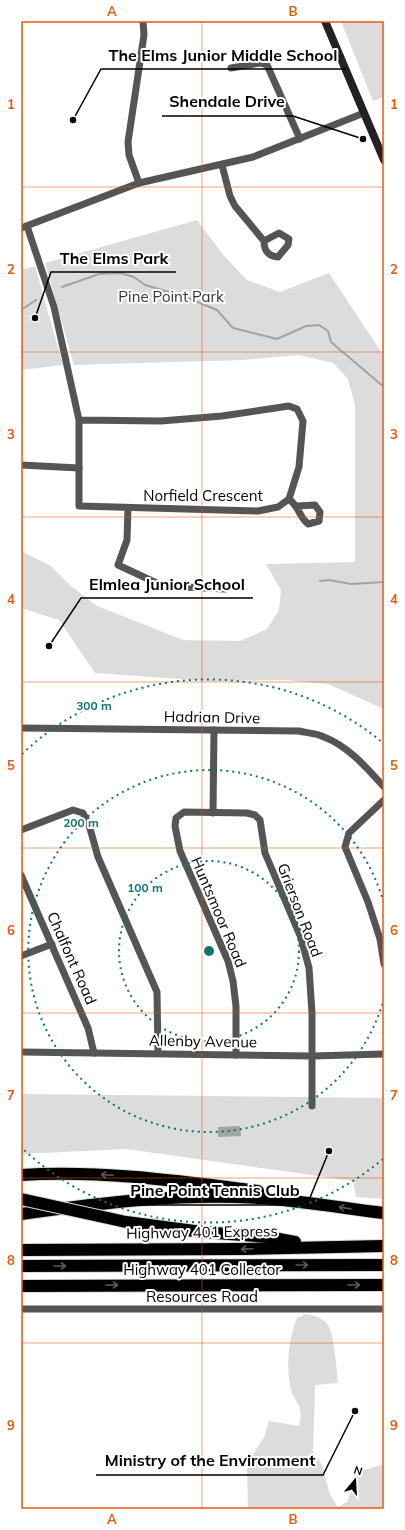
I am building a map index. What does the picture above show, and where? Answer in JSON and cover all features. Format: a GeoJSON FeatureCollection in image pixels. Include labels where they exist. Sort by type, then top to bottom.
{"type":"FeatureCollection","features":[{"type":"Feature","properties":{"kind":"highway"},"geometry":{"type":"LineString","coordinates":[[21,1175],[108,1175],[268,1193],[283,1200]]}},
{"type":"Feature","properties":{"kind":"highway"},"geometry":{"type":"LineString","coordinates":[[21,1214],[138,1199],[221,1198],[283,1200],[384,1213]]}},
{"type":"Feature","properties":{"kind":"highway"},"geometry":{"type":"LineString","coordinates":[[21,1199],[126,1222],[202,1232],[268,1237],[314,1246]]}},
{"type":"Feature","properties":{"kind":"highway","name":"Highway 401 Express"},"geometry":{"type":"LineString","coordinates":[[21,1250],[241,1249],[314,1246],[384,1246]]}},
{"type":"Feature","properties":{"kind":"highway"},"geometry":{"type":"LineString","coordinates":[[21,1266],[384,1265]]}},
{"type":"Feature","properties":{"kind":"highway","name":"Highway 401 Collector"},"geometry":{"type":"LineString","coordinates":[[21,1286],[384,1285]]}},
{"type":"Feature","properties":{"kind":"main road"},"geometry":{"type":"LineString","coordinates":[[325,21],[384,160]]}},
{"type":"Feature","properties":{"kind":"street"},"geometry":{"type":"LineString","coordinates":[[139,183],[129,155],[128,142],[144,35],[143,21]]}},
{"type":"Feature","properties":{"kind":"street"},"geometry":{"type":"LineString","coordinates":[[231,68],[260,62],[267,65],[300,139]]}},
{"type":"Feature","properties":{"kind":"street"},"geometry":{"type":"LineString","coordinates":[[24,227],[139,183],[253,157],[364,113]]}},
{"type":"Feature","properties":{"kind":"street"},"geometry":{"type":"LineString","coordinates":[[222,165],[230,196],[235,206],[264,241]]}},
{"type":"Feature","properties":{"kind":"street","name":"Norfield Crescent"},"geometry":{"type":"LineString","coordinates":[[24,227],[54,307],[79,420],[79,506],[258,511],[278,507],[289,499]]}},
{"type":"Feature","properties":{"kind":"street"},"geometry":{"type":"LineString","coordinates":[[79,420],[161,421],[222,416],[289,406],[297,409],[303,421],[299,467],[289,499],[297,506]]}},
{"type":"Feature","properties":{"kind":"street"},"geometry":{"type":"LineString","coordinates":[[21,466],[79,468]]}},
{"type":"Feature","properties":{"kind":"street"},"geometry":{"type":"LineString","coordinates":[[128,508],[127,540],[118,565],[163,586],[225,589]]}},
{"type":"Feature","properties":{"kind":"street","name":"Hadrian Drive"},"geometry":{"type":"LineString","coordinates":[[21,728],[299,731],[324,736],[344,748],[369,769],[384,787]]}},
{"type":"Feature","properties":{"kind":"street"},"geometry":{"type":"LineString","coordinates":[[213,813],[214,730]]}},
{"type":"Feature","properties":{"kind":"street"},"geometry":{"type":"LineString","coordinates":[[384,800],[349,833],[345,847],[368,902],[380,939],[384,964]]}},
{"type":"Feature","properties":{"kind":"street"},"geometry":{"type":"LineString","coordinates":[[21,830],[73,810],[83,813],[89,825],[98,857],[157,992],[158,1053]]}},
{"type":"Feature","properties":{"kind":"street","name":"Huntsmoor Road"},"geometry":{"type":"LineString","coordinates":[[213,813],[184,812],[176,818],[175,826],[180,851],[228,961],[233,981],[236,1006],[236,1055]]}},
{"type":"Feature","properties":{"kind":"street","name":"Grierson Road"},"geometry":{"type":"LineString","coordinates":[[213,813],[252,814],[260,820],[268,862],[301,938],[309,968],[312,1010],[312,1106]]}},
{"type":"Feature","properties":{"kind":"street","name":"Chalfont Road"},"geometry":{"type":"LineString","coordinates":[[21,875],[88,1028],[94,1053]]}},
{"type":"Feature","properties":{"kind":"street"},"geometry":{"type":"LineString","coordinates":[[21,956],[52,944]]}},
{"type":"Feature","properties":{"kind":"street","name":"Allenby Avenue"},"geometry":{"type":"LineString","coordinates":[[21,1052],[312,1056],[384,1054]]}},
{"type":"Feature","properties":{"kind":"street","name":"Resources Road"},"geometry":{"type":"LineString","coordinates":[[21,1309],[384,1309]]}},
{"type":"Feature","properties":{"kind":"green space"},"geometry":{"type":"Polygon","coordinates":[[[341,21],[384,21],[384,97],[373,101],[341,21]]]}},
{"type":"Feature","properties":{"kind":"green space","name":"Pine Point Park"},"geometry":{"type":"Polygon","coordinates":[[[197,220],[224,256],[247,280],[280,292],[329,273],[384,356],[384,709],[328,684],[285,680],[209,681],[95,673],[59,620],[21,608],[21,551],[51,566],[71,586],[97,606],[183,640],[240,641],[267,629],[279,610],[281,590],[266,564],[355,562],[355,405],[348,379],[333,363],[299,355],[243,360],[74,365],[45,263],[197,220]]]}},
{"type":"Feature","properties":{"kind":"green space"},"geometry":{"type":"Polygon","coordinates":[[[35,266],[63,365],[21,370],[21,270],[35,266]]]}},
{"type":"Feature","properties":{"kind":"green space"},"geometry":{"type":"Polygon","coordinates":[[[21,1094],[384,1098],[384,1199],[356,1197],[353,1181],[126,1149],[21,1154],[21,1094]]]}},
{"type":"Feature","properties":{"kind":"green space"},"geometry":{"type":"Polygon","coordinates":[[[306,1314],[315,1316],[326,1322],[332,1335],[335,1352],[338,1383],[315,1385],[313,1452],[322,1465],[330,1495],[338,1507],[347,1502],[358,1472],[384,1464],[384,1509],[248,1509],[247,1464],[264,1437],[269,1421],[299,1426],[301,1412],[300,1407],[291,1391],[288,1359],[290,1342],[297,1318],[306,1314]]]}},
{"type":"Feature","properties":{"kind":"shaded area"},"geometry":{"type":"Polygon","coordinates":[[[240,1126],[241,1136],[218,1137],[218,1127],[240,1126]]]}},
{"type":"Feature","properties":{"kind":"waterway"},"geometry":{"type":"LineString","coordinates":[[62,287],[99,274],[120,273],[134,277],[145,285],[183,296],[217,310],[233,328],[277,339],[306,326],[319,325],[328,331],[331,342],[384,387]]}},
{"type":"Feature","properties":{"kind":"waterway"},"geometry":{"type":"LineString","coordinates":[[21,310],[36,300]]}},
{"type":"Feature","properties":{"kind":"waterway"},"geometry":{"type":"LineString","coordinates":[[320,581],[329,580],[351,584],[384,582]]}},
{"type":"Feature","properties":{"kind":"place","name":"The Elms Junior Middle School"},"geometry":{"type":"Point","coordinates":[73,120]}},
{"type":"Feature","properties":{"kind":"place","name":"Shendale Drive"},"geometry":{"type":"Point","coordinates":[363,139]}},
{"type":"Feature","properties":{"kind":"place","name":"The Elms Park"},"geometry":{"type":"Point","coordinates":[35,318]}},
{"type":"Feature","properties":{"kind":"place","name":"Elmlea Junior School"},"geometry":{"type":"Point","coordinates":[49,646]}},
{"type":"Feature","properties":{"kind":"place","name":"Pine Point Tennis Club"},"geometry":{"type":"Point","coordinates":[329,1151]}},
{"type":"Feature","properties":{"kind":"place","name":"Ministry of the Environment"},"geometry":{"type":"Point","coordinates":[355,1411]}}]}
